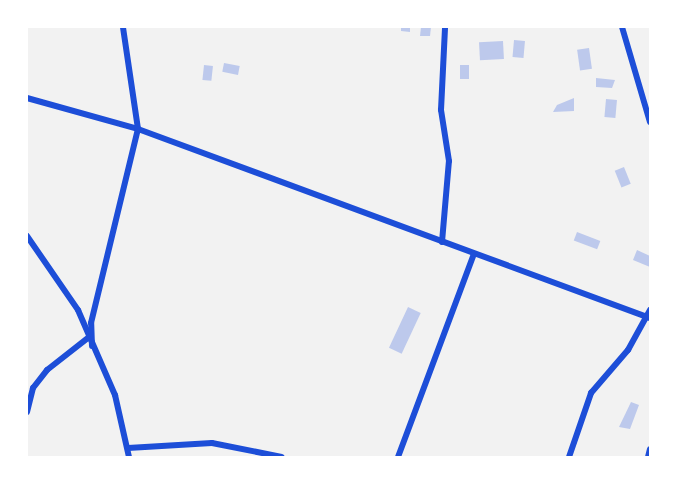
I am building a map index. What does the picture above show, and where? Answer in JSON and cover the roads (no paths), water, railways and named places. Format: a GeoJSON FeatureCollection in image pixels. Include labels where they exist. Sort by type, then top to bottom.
{"type":"FeatureCollection","features":[{"type":"Feature","properties":{"kind":"street"},"geometry":{"type":"LineString","coordinates":[[92,346],[100,282],[124,204],[138,129],[123,27]]}},
{"type":"Feature","properties":{"kind":"street"},"geometry":{"type":"LineString","coordinates":[[442,242],[449,161],[441,110],[445,27]]}},
{"type":"Feature","properties":{"kind":"street"},"geometry":{"type":"LineString","coordinates":[[622,27],[650,122]]}},
{"type":"Feature","properties":{"kind":"street"},"geometry":{"type":"LineString","coordinates":[[27,98],[138,129],[474,254],[649,315],[628,350],[591,393],[569,457]]}},
{"type":"Feature","properties":{"kind":"street"},"geometry":{"type":"LineString","coordinates":[[27,236],[78,310],[88,338],[115,395],[129,457]]}},
{"type":"Feature","properties":{"kind":"street"},"geometry":{"type":"LineString","coordinates":[[398,457],[474,254]]}},
{"type":"Feature","properties":{"kind":"street"},"geometry":{"type":"LineString","coordinates":[[27,412],[30,388],[47,370],[88,338]]}},
{"type":"Feature","properties":{"kind":"street"},"geometry":{"type":"LineString","coordinates":[[128,448],[212,443],[282,457]]}},
{"type":"Feature","properties":{"kind":"street"},"geometry":{"type":"LineString","coordinates":[[648,457],[650,449]]}}]}
